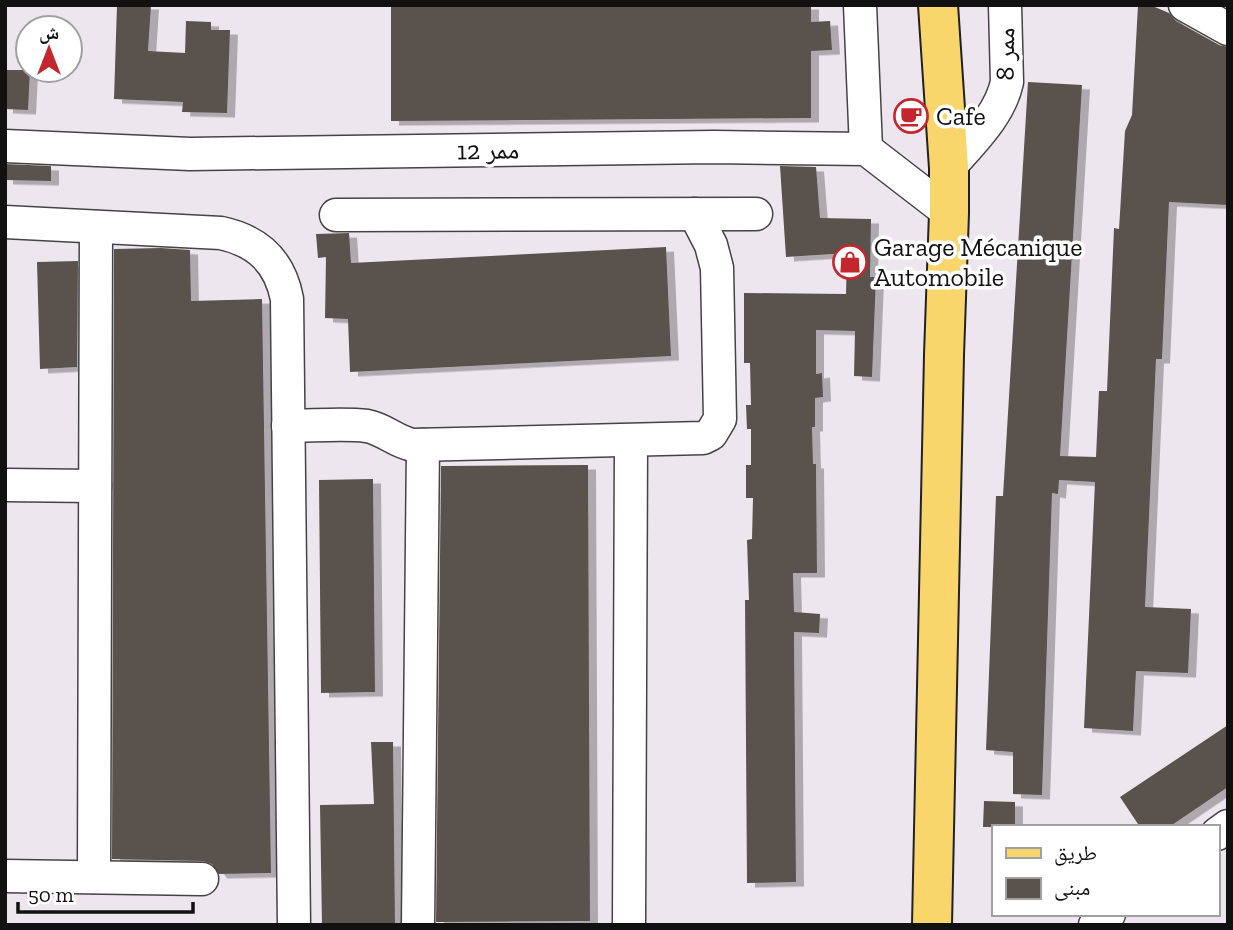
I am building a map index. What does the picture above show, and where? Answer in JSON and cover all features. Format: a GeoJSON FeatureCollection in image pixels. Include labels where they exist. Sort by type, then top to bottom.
{"type":"FeatureCollection","features":[{"type":"Feature","properties":{"kind":"main road"},"geometry":{"type":"LineString","coordinates":[[932,925],[949,213],[949,168],[937,5]]}},
{"type":"Feature","properties":{"kind":"lane"},"geometry":{"type":"LineString","coordinates":[[859,5],[866,149],[949,213]]}},
{"type":"Feature","properties":{"kind":"lane","name":"ممر 8"},"geometry":{"type":"LineString","coordinates":[[949,168],[985,126],[1005,92],[1005,5]]}},
{"type":"Feature","properties":{"kind":"lane"},"geometry":{"type":"LineString","coordinates":[[1185,5],[1228,29]]}},
{"type":"Feature","properties":{"kind":"lane","name":"ممر 12"},"geometry":{"type":"LineString","coordinates":[[5,146],[190,154],[713,148],[866,149]]}},
{"type":"Feature","properties":{"kind":"lane"},"geometry":{"type":"LineString","coordinates":[[288,426],[366,426],[404,443],[423,445],[632,441],[703,438],[711,434],[720,419],[716,260],[695,214]]}},
{"type":"Feature","properties":{"kind":"lane"},"geometry":{"type":"LineString","coordinates":[[336,215],[756,214]]}},
{"type":"Feature","properties":{"kind":"lane"},"geometry":{"type":"LineString","coordinates":[[5,222],[222,233],[249,241],[266,255],[279,272],[287,299],[294,925]]}},
{"type":"Feature","properties":{"kind":"lane"},"geometry":{"type":"LineString","coordinates":[[94,877],[96,226]]}},
{"type":"Feature","properties":{"kind":"lane"},"geometry":{"type":"LineString","coordinates":[[629,925],[632,441]]}},
{"type":"Feature","properties":{"kind":"lane"},"geometry":{"type":"LineString","coordinates":[[418,925],[423,445]]}},
{"type":"Feature","properties":{"kind":"lane"},"geometry":{"type":"LineString","coordinates":[[5,485],[95,486]]}},
{"type":"Feature","properties":{"kind":"lane"},"geometry":{"type":"LineString","coordinates":[[5,876],[202,879]]}},
{"type":"Feature","properties":{"kind":"shaded area"},"geometry":{"type":"Polygon","coordinates":[[[5,5],[1228,5],[1228,925],[5,925],[5,5]]]}},
{"type":"Feature","properties":{"kind":"building"},"geometry":{"type":"Polygon","coordinates":[[[117,5],[151,5],[148,51],[185,53],[186,21],[211,22],[211,30],[230,30],[227,113],[182,112],[183,102],[114,99],[117,5]]]}},
{"type":"Feature","properties":{"kind":"building"},"geometry":{"type":"Polygon","coordinates":[[[391,5],[811,5],[811,22],[830,21],[832,50],[811,51],[811,118],[391,121],[391,5]]]}},
{"type":"Feature","properties":{"kind":"building"},"geometry":{"type":"Polygon","coordinates":[[[1138,5],[1150,5],[1169,13],[1176,21],[1219,45],[1228,47],[1228,205],[1169,202],[1162,359],[1156,359],[1145,607],[1191,609],[1188,673],[1136,671],[1133,731],[1084,728],[1095,482],[1059,480],[1058,494],[1052,493],[1042,795],[1013,794],[1013,752],[986,750],[996,496],[1003,496],[1028,82],[1082,85],[1060,456],[1096,457],[1099,391],[1107,391],[1114,228],[1119,229],[1125,131],[1132,115],[1138,5]]]}},
{"type":"Feature","properties":{"kind":"building"},"geometry":{"type":"Polygon","coordinates":[[[5,70],[14,70],[14,84],[29,84],[28,110],[5,109],[5,70]]]}},
{"type":"Feature","properties":{"kind":"building"},"geometry":{"type":"Polygon","coordinates":[[[5,164],[51,166],[51,181],[5,180],[5,164]]]}},
{"type":"Feature","properties":{"kind":"building"},"geometry":{"type":"Polygon","coordinates":[[[780,166],[816,167],[820,218],[871,219],[870,277],[876,277],[872,377],[854,376],[855,331],[816,330],[816,374],[822,373],[823,397],[815,398],[815,427],[812,427],[813,464],[816,464],[817,573],[793,573],[794,612],[820,614],[819,633],[794,632],[796,882],[747,883],[745,600],[749,600],[747,540],[752,539],[753,498],[746,498],[746,465],[751,465],[751,429],[747,429],[746,405],[751,405],[750,363],[744,363],[744,293],[846,294],[847,253],[786,257],[780,166]]]}},
{"type":"Feature","properties":{"kind":"building"},"geometry":{"type":"Polygon","coordinates":[[[349,233],[351,263],[666,247],[671,356],[350,372],[348,319],[325,318],[326,257],[318,258],[316,234],[349,233]]]}},
{"type":"Feature","properties":{"kind":"building"},"geometry":{"type":"Polygon","coordinates":[[[114,249],[190,250],[191,301],[262,299],[271,873],[219,874],[212,864],[202,861],[112,859],[114,249]]]}},
{"type":"Feature","properties":{"kind":"building"},"geometry":{"type":"Polygon","coordinates":[[[78,261],[77,367],[40,369],[37,262],[78,261]]]}},
{"type":"Feature","properties":{"kind":"building"},"geometry":{"type":"Polygon","coordinates":[[[588,465],[590,921],[436,922],[441,466],[588,465]]]}},
{"type":"Feature","properties":{"kind":"building"},"geometry":{"type":"Polygon","coordinates":[[[373,479],[375,692],[321,693],[319,480],[373,479]]]}},
{"type":"Feature","properties":{"kind":"building"},"geometry":{"type":"Polygon","coordinates":[[[1228,725],[1228,787],[1172,825],[1139,825],[1120,797],[1228,725]]]}},
{"type":"Feature","properties":{"kind":"building"},"geometry":{"type":"Polygon","coordinates":[[[371,742],[393,742],[395,925],[322,925],[320,805],[374,804],[371,742]]]}},
{"type":"Feature","properties":{"kind":"building"},"geometry":{"type":"Polygon","coordinates":[[[984,801],[1015,802],[1015,825],[983,827],[984,801]]]}},
{"type":"Feature","properties":{"kind":"place","name":"Cafe"},"geometry":{"type":"Point","coordinates":[911,116]}},
{"type":"Feature","properties":{"kind":"place","name":"Garage Mécanique Automobile"},"geometry":{"type":"Point","coordinates":[850,262]}}]}
